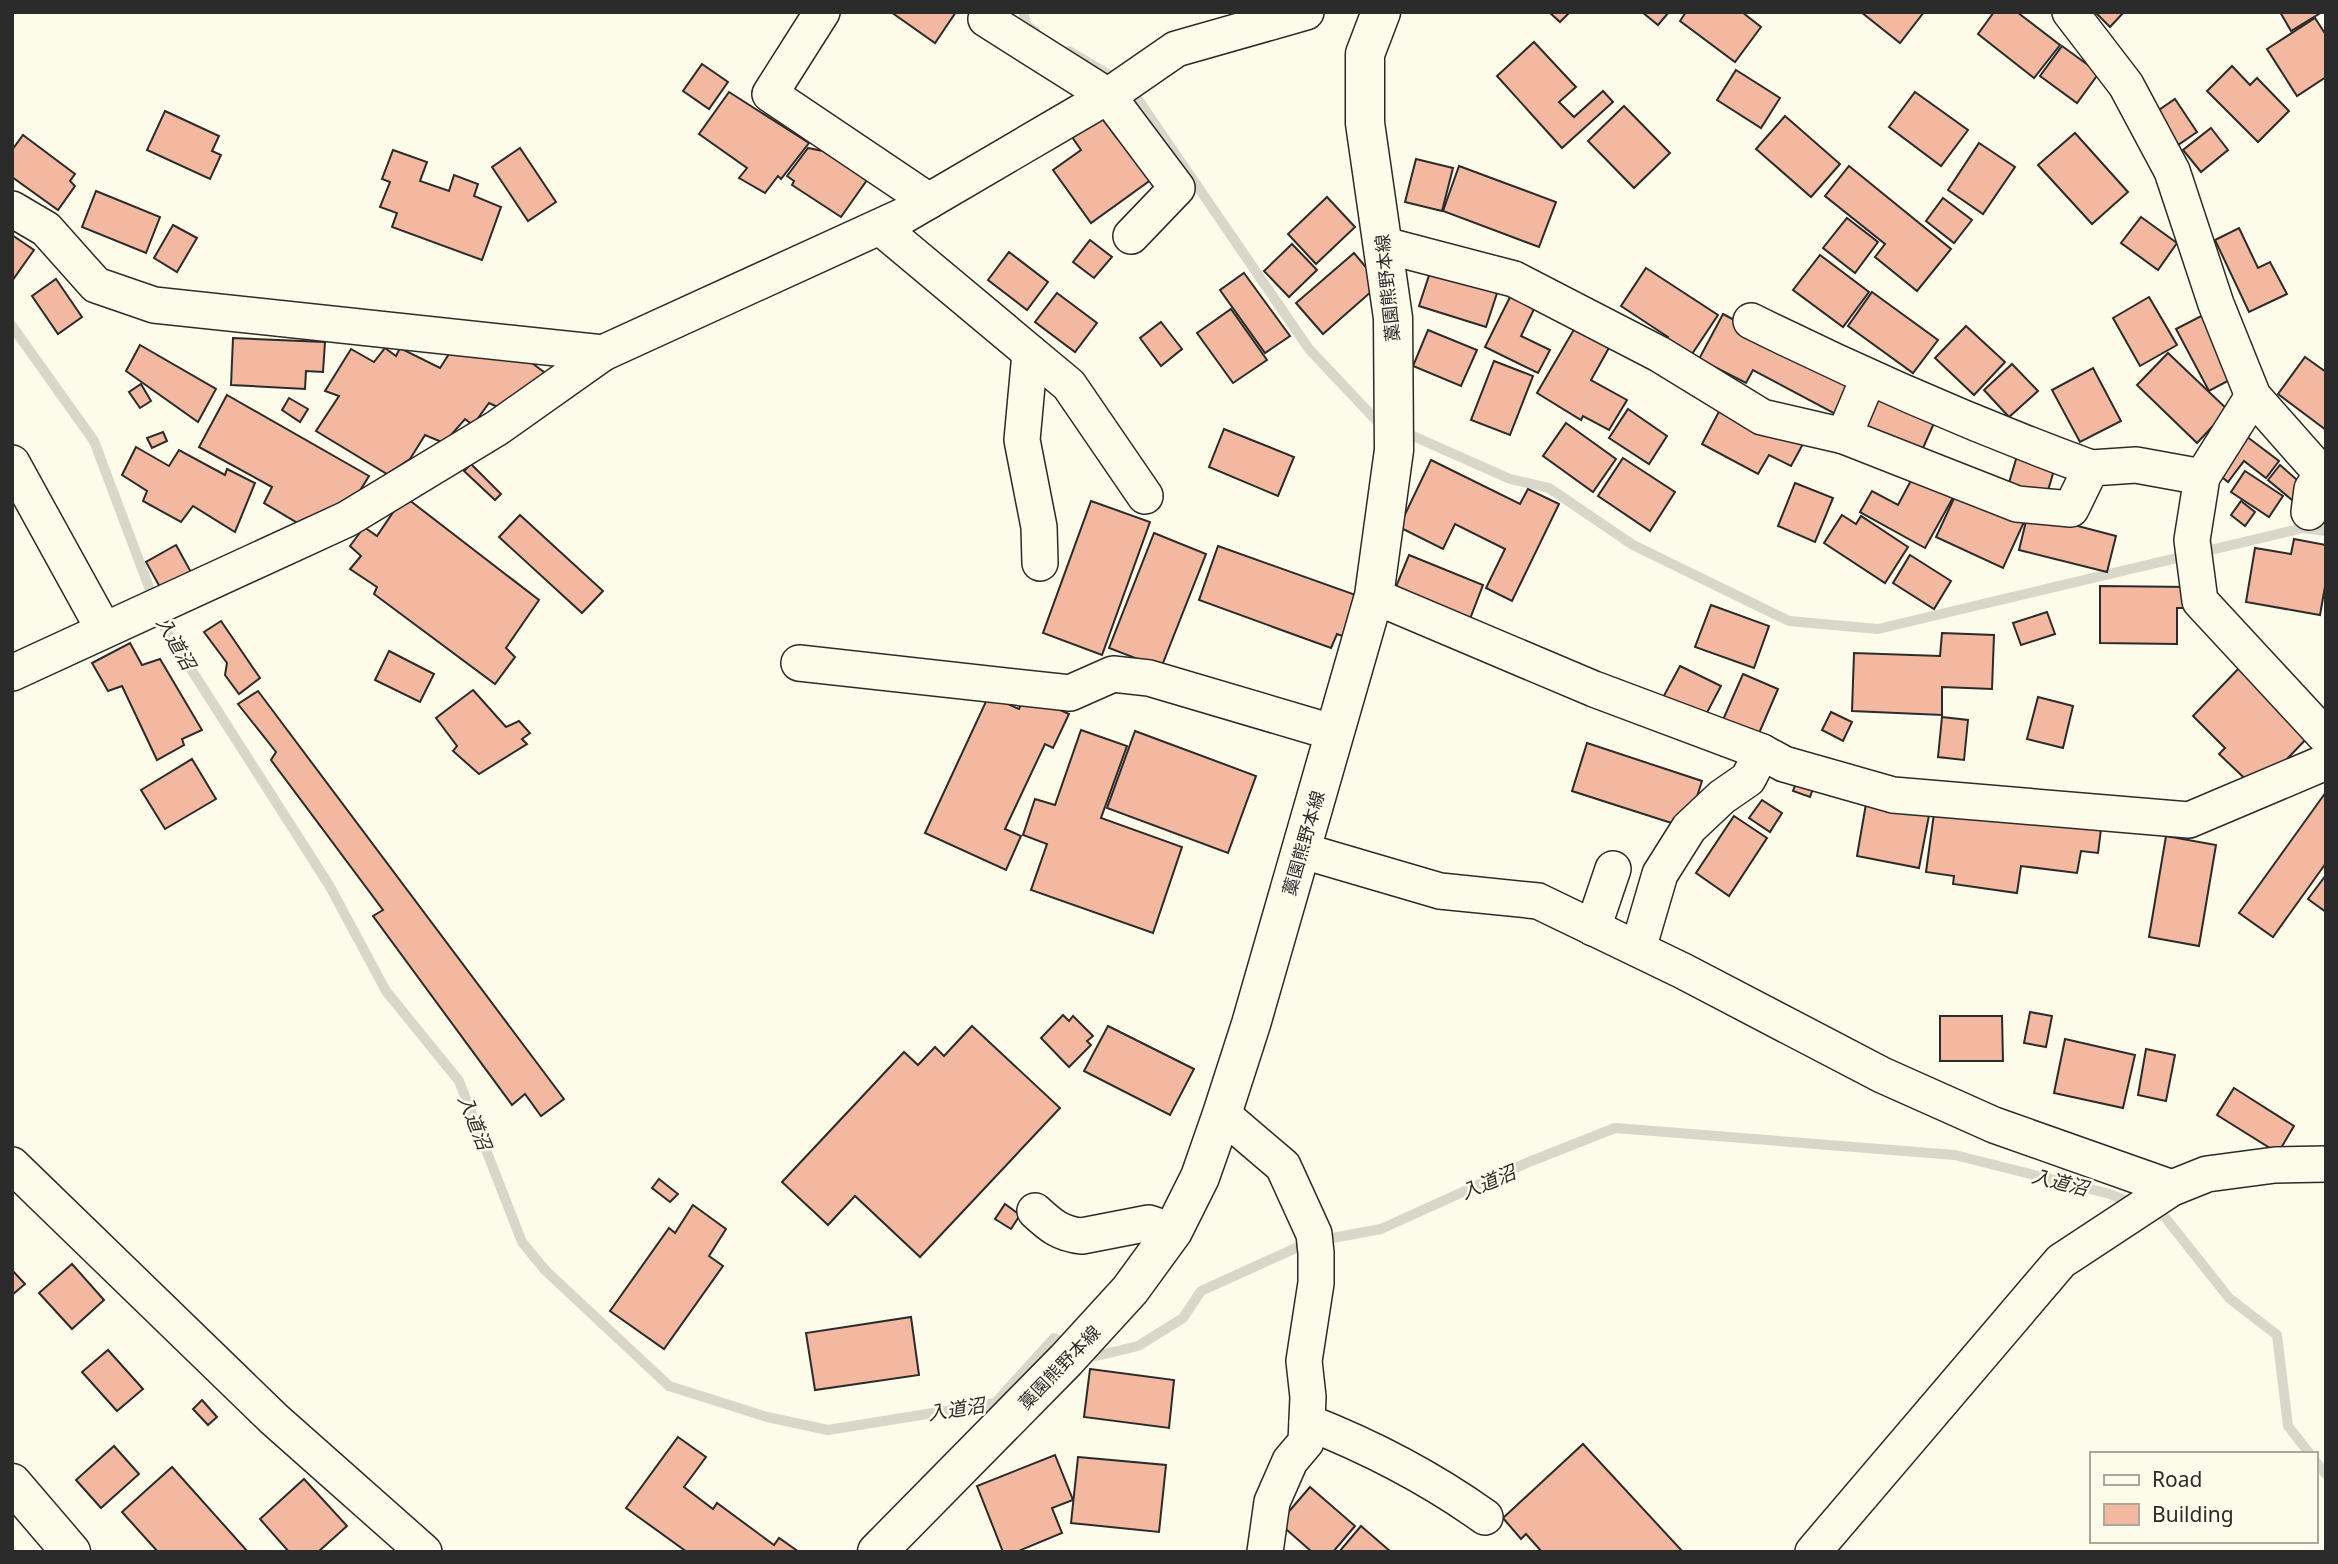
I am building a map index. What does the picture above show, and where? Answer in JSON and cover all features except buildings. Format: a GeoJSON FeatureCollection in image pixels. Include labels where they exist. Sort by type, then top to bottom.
{"type":"FeatureCollection","features":[{"type":"Feature","properties":{"kind":"main road","name":"藁園熊野本線"},"geometry":{"type":"LineString","coordinates":[[877,1552],[1076,1350],[1130,1290],[1173,1231],[1200,1177],[1222,1114],[1251,1024],[1374,596],[1394,450],[1393,318],[1365,123],[1365,54],[1381,12]]}},
{"type":"Feature","properties":{"kind":"main road"},"geometry":{"type":"LineString","coordinates":[[12,1483],[71,1552]]}},
{"type":"Feature","properties":{"kind":"street"},"geometry":{"type":"LineString","coordinates":[[822,12],[770,93],[929,201]]}},
{"type":"Feature","properties":{"kind":"street"},"geometry":{"type":"LineString","coordinates":[[12,673],[347,519],[497,428],[603,354],[880,227],[929,201],[1108,96],[1176,49],[1256,18],[1306,12]]}},
{"type":"Feature","properties":{"kind":"street"},"geometry":{"type":"LineString","coordinates":[[2070,12],[2126,85],[2172,171],[2216,304],[2253,396],[2324,472],[2312,489],[2309,512]]}},
{"type":"Feature","properties":{"kind":"street"},"geometry":{"type":"LineString","coordinates":[[985,19],[1108,96],[1177,188],[1131,236]]}},
{"type":"Feature","properties":{"kind":"street"},"geometry":{"type":"LineString","coordinates":[[12,209],[46,229],[96,285],[154,305],[603,354]]}},
{"type":"Feature","properties":{"kind":"street"},"geometry":{"type":"LineString","coordinates":[[880,227],[1069,385],[1145,496]]}},
{"type":"Feature","properties":{"kind":"street"},"geometry":{"type":"LineString","coordinates":[[1384,245],[1514,279],[1659,354],[1762,417],[1844,436],[2017,504],[2071,509],[2091,468]]}},
{"type":"Feature","properties":{"kind":"street"},"geometry":{"type":"LineString","coordinates":[[1751,321],[1868,379],[1999,434],[2091,468],[2136,465],[2202,477]]}},
{"type":"Feature","properties":{"kind":"street"},"geometry":{"type":"LineString","coordinates":[[1030,353],[1022,440],[1039,527],[1040,564]]}},
{"type":"Feature","properties":{"kind":"street"},"geometry":{"type":"LineString","coordinates":[[1844,436],[1868,379]]}},
{"type":"Feature","properties":{"kind":"street"},"geometry":{"type":"LineString","coordinates":[[2253,396],[2202,477],[2194,557],[2200,601],[2326,737]]}},
{"type":"Feature","properties":{"kind":"street"},"geometry":{"type":"LineString","coordinates":[[12,463],[104,630]]}},
{"type":"Feature","properties":{"kind":"street"},"geometry":{"type":"LineString","coordinates":[[1374,596],[1594,689],[1762,752],[1784,764],[1893,795],[2189,820],[2326,762]]}},
{"type":"Feature","properties":{"kind":"street"},"geometry":{"type":"LineString","coordinates":[[799,663],[1070,693],[1113,674],[1149,678],[1335,733]]}},
{"type":"Feature","properties":{"kind":"street"},"geometry":{"type":"LineString","coordinates":[[1637,949],[1660,874],[1689,828],[1722,797],[1748,779],[1762,752]]}},
{"type":"Feature","properties":{"kind":"street"},"geometry":{"type":"LineString","coordinates":[[1300,850],[1440,891],[1538,901],[1895,1081],[1994,1125],[2167,1191]]}},
{"type":"Feature","properties":{"kind":"street"},"geometry":{"type":"LineString","coordinates":[[1593,928],[1613,869]]}},
{"type":"Feature","properties":{"kind":"street"},"geometry":{"type":"LineString","coordinates":[[1222,1114],[1283,1166],[1315,1243],[1316,1283],[1304,1361],[1308,1397],[1306,1442],[1290,1461],[1272,1502],[1265,1552]]}},
{"type":"Feature","properties":{"kind":"street"},"geometry":{"type":"LineString","coordinates":[[1813,1552],[2062,1261],[2167,1191],[2207,1174],[2275,1165],[2326,1164]]}},
{"type":"Feature","properties":{"kind":"street"},"geometry":{"type":"LineString","coordinates":[[12,1165],[274,1419],[424,1552]]}},
{"type":"Feature","properties":{"kind":"street"},"geometry":{"type":"LineString","coordinates":[[1035,1211],[1058,1232],[1071,1235],[1082,1236],[1149,1223],[1173,1231]]}},
{"type":"Feature","properties":{"kind":"street"},"geometry":{"type":"LineString","coordinates":[[1307,1422],[1391,1458],[1445,1488],[1485,1517]]}},
{"type":"Feature","properties":{"kind":"waterway"},"geometry":{"type":"LineString","coordinates":[[1023,12],[1027,26],[1035,31]]}},
{"type":"Feature","properties":{"kind":"waterway"},"geometry":{"type":"LineString","coordinates":[[1069,51],[1111,76],[1137,98],[1309,349],[1375,419],[1384,423]]}},
{"type":"Feature","properties":{"kind":"waterway","name":"入道沼"},"geometry":{"type":"LineString","coordinates":[[12,326],[94,441],[164,627],[329,885],[386,991],[459,1081],[522,1242],[545,1270],[669,1386],[767,1417],[828,1430],[995,1403],[1054,1338],[1070,1345]]}},
{"type":"Feature","properties":{"kind":"waterway"},"geometry":{"type":"LineString","coordinates":[[1404,432],[1510,479],[1549,488],[1633,545],[1789,621],[1878,629],[2303,528],[2326,531]]}},
{"type":"Feature","properties":{"kind":"waterway","name":"入道沼"},"geometry":{"type":"LineString","coordinates":[[1322,1240],[1381,1229],[1529,1162],[1615,1128],[1955,1155],[2110,1194],[2134,1204]]}},
{"type":"Feature","properties":{"kind":"waterway","name":"入道沼"},"geometry":{"type":"LineString","coordinates":[[2151,1211],[2164,1216],[2229,1298],[2277,1335],[2288,1426],[2308,1452]]}},
{"type":"Feature","properties":{"kind":"waterway","name":"入道沼"},"geometry":{"type":"LineString","coordinates":[[1084,1350],[1096,1356],[1138,1346],[1183,1318],[1201,1291],[1307,1243]]}},
{"type":"Feature","properties":{"kind":"waterway","name":"入道沼"},"geometry":{"type":"LineString","coordinates":[[2317,1463],[2326,1474]]}}]}
